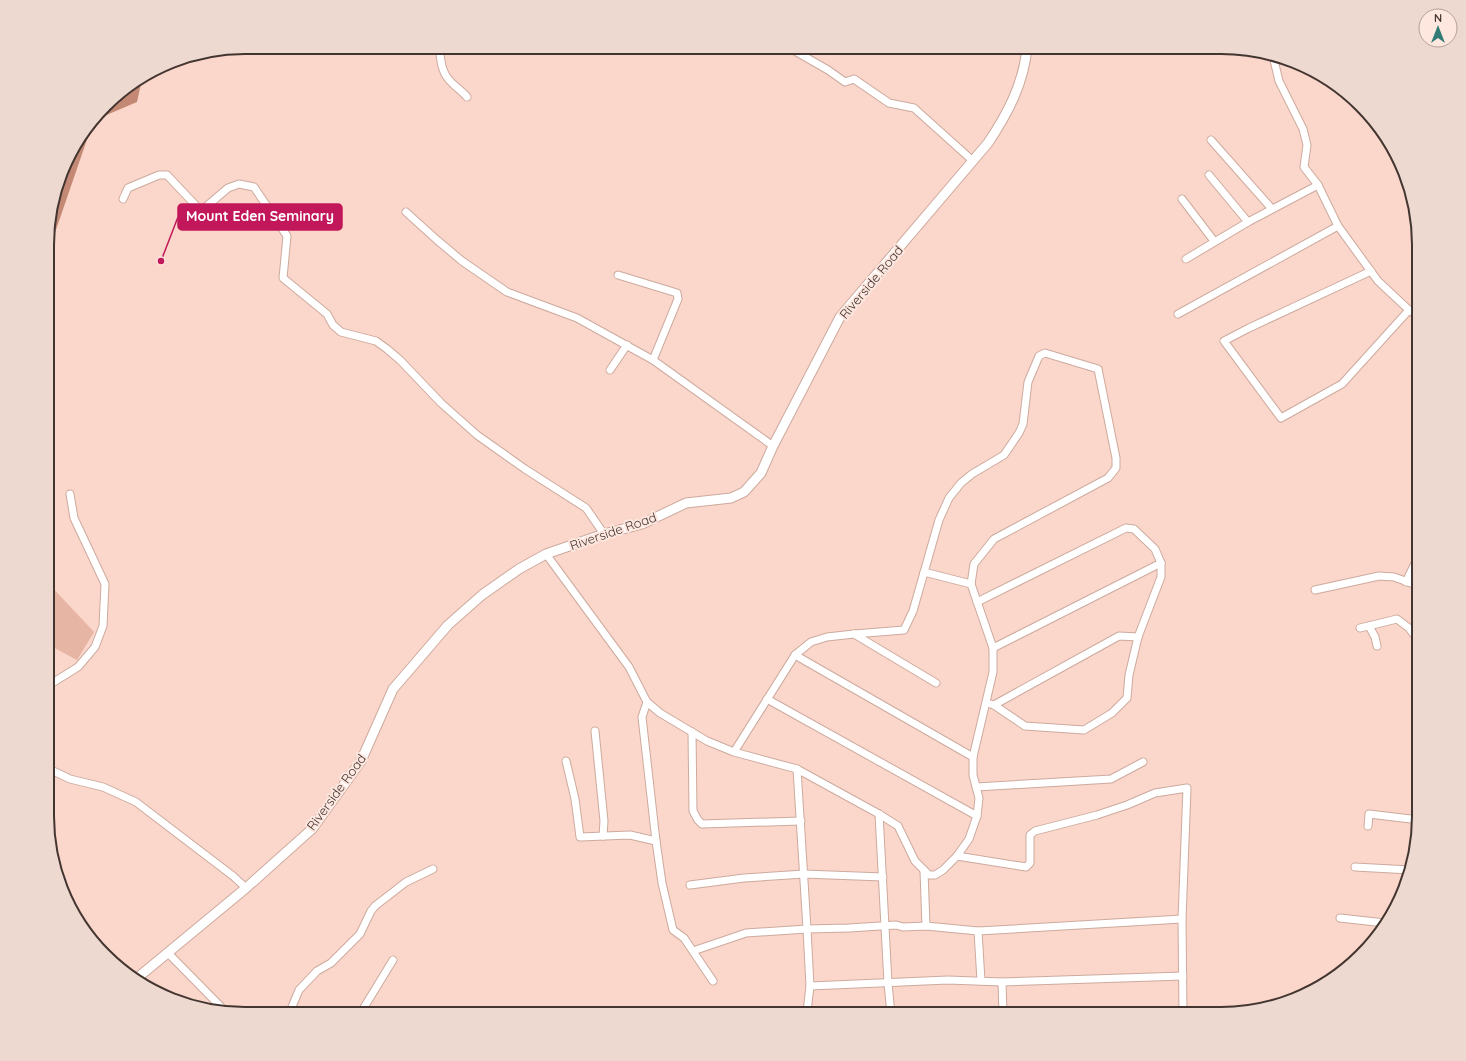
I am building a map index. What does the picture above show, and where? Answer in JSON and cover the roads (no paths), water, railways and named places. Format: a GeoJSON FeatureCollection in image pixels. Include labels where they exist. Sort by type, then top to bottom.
{"type":"FeatureCollection","features":[{"type":"Feature","properties":{"kind":"street"},"geometry":{"type":"LineString","coordinates":[[440,54],[441,63],[447,78],[467,97]]}},
{"type":"Feature","properties":{"kind":"street"},"geometry":{"type":"LineString","coordinates":[[800,54],[845,82],[854,79],[889,103],[914,108],[973,161]]}},
{"type":"Feature","properties":{"kind":"street","name":"Riverside Road"},"geometry":{"type":"LineString","coordinates":[[140,976],[246,888],[312,829],[361,761],[393,689],[448,625],[482,595],[519,569],[546,554],[604,534],[642,524],[686,503],[731,498],[744,492],[760,472],[840,317],[988,143],[1010,108],[1021,79],[1026,62],[1027,54]]}},
{"type":"Feature","properties":{"kind":"street"},"geometry":{"type":"LineString","coordinates":[[1274,61],[1280,81],[1303,129],[1307,144],[1304,167],[1318,185],[1338,226],[1378,281],[1412,312]]}},
{"type":"Feature","properties":{"kind":"street"},"geometry":{"type":"LineString","coordinates":[[1211,140],[1272,209]]}},
{"type":"Feature","properties":{"kind":"street"},"geometry":{"type":"LineString","coordinates":[[123,199],[128,188],[159,175],[167,175],[201,211],[228,188],[239,184],[254,187],[287,236],[283,278],[327,314],[333,325],[341,332],[376,341],[387,349],[400,360],[441,403],[477,435],[586,508],[604,534]]}},
{"type":"Feature","properties":{"kind":"street"},"geometry":{"type":"LineString","coordinates":[[1209,175],[1248,222]]}},
{"type":"Feature","properties":{"kind":"street"},"geometry":{"type":"LineString","coordinates":[[1186,259],[1214,241],[1318,185]]}},
{"type":"Feature","properties":{"kind":"street"},"geometry":{"type":"LineString","coordinates":[[1182,199],[1214,241]]}},
{"type":"Feature","properties":{"kind":"street"},"geometry":{"type":"LineString","coordinates":[[406,212],[462,261],[507,292],[576,318],[653,360],[773,446]]}},
{"type":"Feature","properties":{"kind":"street"},"geometry":{"type":"LineString","coordinates":[[1178,314],[1338,226]]}},
{"type":"Feature","properties":{"kind":"street"},"geometry":{"type":"LineString","coordinates":[[1371,271],[1224,341],[1281,418],[1342,384],[1409,310]]}},
{"type":"Feature","properties":{"kind":"street"},"geometry":{"type":"LineString","coordinates":[[618,274],[677,293],[678,299],[653,360]]}},
{"type":"Feature","properties":{"kind":"street"},"geometry":{"type":"LineString","coordinates":[[610,370],[627,346]]}},
{"type":"Feature","properties":{"kind":"street"},"geometry":{"type":"LineString","coordinates":[[546,554],[629,667],[647,702],[660,713],[707,741],[734,752],[797,769],[879,814],[898,826],[915,861],[929,875],[935,875],[943,870],[957,856],[969,839],[977,816],[979,798],[973,775],[973,757],[990,704],[993,672],[993,648],[971,584],[974,564],[994,539],[1108,478],[1116,468],[1116,458],[1098,369],[1044,353],[1039,356],[1028,382],[1023,424],[1019,433],[1004,455],[972,474],[961,483],[949,498],[939,520],[913,611],[904,630],[827,637],[811,642],[795,656],[734,752]]}},
{"type":"Feature","properties":{"kind":"street"},"geometry":{"type":"LineString","coordinates":[[54,682],[78,667],[95,647],[103,626],[105,584],[74,518],[70,494]]}},
{"type":"Feature","properties":{"kind":"street"},"geometry":{"type":"LineString","coordinates":[[977,602],[1126,528],[1134,529],[1155,549],[1161,563],[1161,577],[1138,637],[1127,698],[1112,713],[1084,730],[1025,726],[990,704]]}},
{"type":"Feature","properties":{"kind":"street"},"geometry":{"type":"LineString","coordinates":[[993,648],[1161,563]]}},
{"type":"Feature","properties":{"kind":"street"},"geometry":{"type":"LineString","coordinates":[[1406,582],[1412,570]]}},
{"type":"Feature","properties":{"kind":"street"},"geometry":{"type":"LineString","coordinates":[[924,572],[971,584]]}},
{"type":"Feature","properties":{"kind":"street"},"geometry":{"type":"LineString","coordinates":[[1315,590],[1380,576],[1394,577],[1412,584]]}},
{"type":"Feature","properties":{"kind":"street"},"geometry":{"type":"LineString","coordinates":[[1360,628],[1397,619],[1412,632]]}},
{"type":"Feature","properties":{"kind":"street"},"geometry":{"type":"LineString","coordinates":[[1369,626],[1375,637],[1376,646]]}},
{"type":"Feature","properties":{"kind":"street"},"geometry":{"type":"LineString","coordinates":[[854,634],[936,683]]}},
{"type":"Feature","properties":{"kind":"street"},"geometry":{"type":"LineString","coordinates":[[990,704],[1119,636],[1138,637]]}},
{"type":"Feature","properties":{"kind":"street"},"geometry":{"type":"LineString","coordinates":[[795,656],[973,757]]}},
{"type":"Feature","properties":{"kind":"street"},"geometry":{"type":"LineString","coordinates":[[767,699],[977,816]]}},
{"type":"Feature","properties":{"kind":"street"},"geometry":{"type":"LineString","coordinates":[[647,702],[642,717],[656,841],[662,882],[673,930],[684,938],[713,981]]}},
{"type":"Feature","properties":{"kind":"street"},"geometry":{"type":"LineString","coordinates":[[595,731],[604,820],[603,836]]}},
{"type":"Feature","properties":{"kind":"street"},"geometry":{"type":"LineString","coordinates":[[692,732],[693,811],[702,824],[801,821]]}},
{"type":"Feature","properties":{"kind":"street"},"geometry":{"type":"LineString","coordinates":[[566,761],[575,799],[580,837],[630,835],[656,841]]}},
{"type":"Feature","properties":{"kind":"street"},"geometry":{"type":"LineString","coordinates":[[976,787],[1111,779],[1143,762]]}},
{"type":"Feature","properties":{"kind":"street"},"geometry":{"type":"LineString","coordinates":[[797,769],[810,986],[808,1007]]}},
{"type":"Feature","properties":{"kind":"street"},"geometry":{"type":"LineString","coordinates":[[54,771],[70,779],[103,787],[136,802],[227,871],[246,888]]}},
{"type":"Feature","properties":{"kind":"street"},"geometry":{"type":"LineString","coordinates":[[957,856],[1026,867],[1030,863],[1030,835],[1035,831],[1112,810],[1155,793],[1187,788],[1182,919],[1183,1007]]}},
{"type":"Feature","properties":{"kind":"street"},"geometry":{"type":"LineString","coordinates":[[879,814],[890,1007]]}},
{"type":"Feature","properties":{"kind":"street"},"geometry":{"type":"LineString","coordinates":[[1368,826],[1369,814],[1412,819]]}},
{"type":"Feature","properties":{"kind":"street"},"geometry":{"type":"LineString","coordinates":[[1355,867],[1405,870]]}},
{"type":"Feature","properties":{"kind":"street"},"geometry":{"type":"LineString","coordinates":[[292,1007],[299,990],[360,934],[375,906],[406,882],[432,869]]}},
{"type":"Feature","properties":{"kind":"street"},"geometry":{"type":"LineString","coordinates":[[924,871],[926,926]]}},
{"type":"Feature","properties":{"kind":"street"},"geometry":{"type":"LineString","coordinates":[[690,885],[744,878],[804,874],[883,877]]}},
{"type":"Feature","properties":{"kind":"street"},"geometry":{"type":"LineString","coordinates":[[1340,918],[1380,922]]}},
{"type":"Feature","properties":{"kind":"street"},"geometry":{"type":"LineString","coordinates":[[693,951],[746,933],[807,929],[926,926],[978,931],[1182,919]]}},
{"type":"Feature","properties":{"kind":"street"},"geometry":{"type":"LineString","coordinates":[[978,931],[981,981]]}},
{"type":"Feature","properties":{"kind":"street"},"geometry":{"type":"LineString","coordinates":[[168,953],[219,1005]]}},
{"type":"Feature","properties":{"kind":"street"},"geometry":{"type":"LineString","coordinates":[[364,1007],[393,960]]}},
{"type":"Feature","properties":{"kind":"street"},"geometry":{"type":"LineString","coordinates":[[810,986],[888,983],[894,981],[948,980],[1002,982],[1183,976]]}},
{"type":"Feature","properties":{"kind":"street"},"geometry":{"type":"LineString","coordinates":[[1002,982],[1003,1007]]}},
{"type":"Feature","properties":{"kind":"place","name":"Mount Eden Seminary"},"geometry":{"type":"Point","coordinates":[161,261]}}]}
